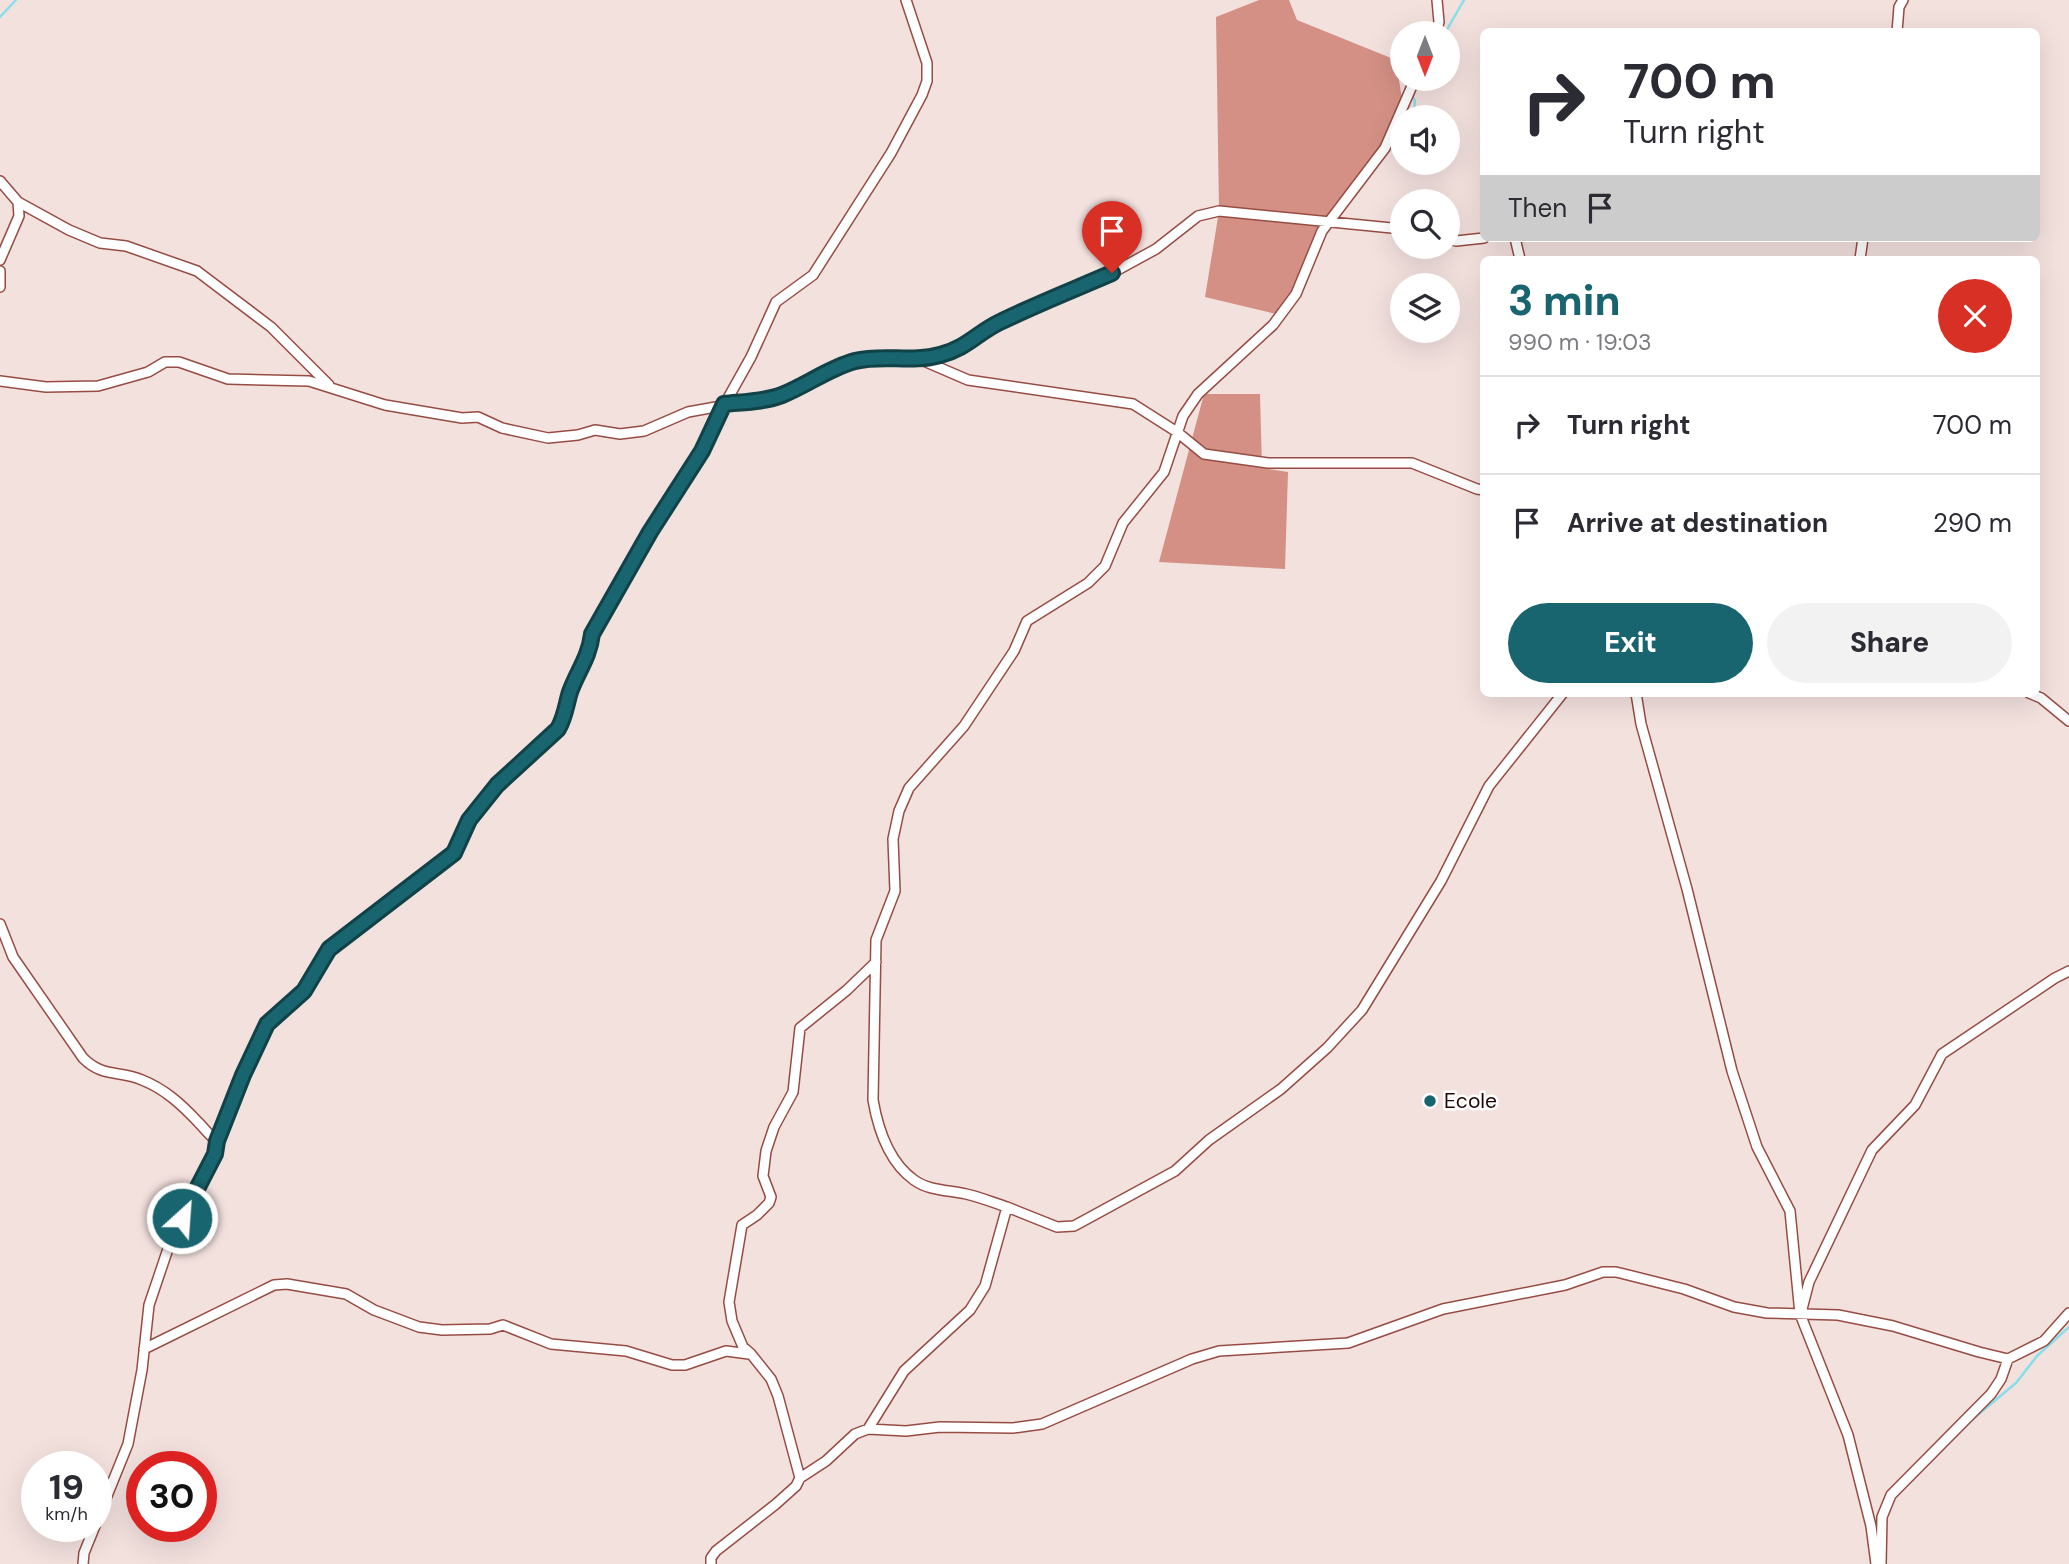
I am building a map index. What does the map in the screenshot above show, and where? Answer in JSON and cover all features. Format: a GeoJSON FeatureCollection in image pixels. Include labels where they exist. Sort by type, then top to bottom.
{"type":"FeatureCollection","features":[{"type":"Feature","properties":{"kind":"street"},"geometry":{"type":"LineString","coordinates":[[112,1484],[128,1444],[149,1305],[171,1240],[215,1154],[217,1141],[267,1024],[304,991],[329,949],[454,853],[469,820],[497,785],[558,729],[565,718],[570,692],[590,651],[592,634],[650,532],[702,451],[776,302],[813,275],[891,153],[922,94],[927,81],[927,63],[906,0]]}},
{"type":"Feature","properties":{"kind":"street"},"geometry":{"type":"LineString","coordinates":[[1437,0],[1439,21]]}},
{"type":"Feature","properties":{"kind":"street"},"geometry":{"type":"LineString","coordinates":[[1897,28],[1899,7],[1903,0]]}},
{"type":"Feature","properties":{"kind":"street"},"geometry":{"type":"LineString","coordinates":[[1410,91],[1385,148],[1322,231],[1296,294],[1273,325],[1198,394],[1183,415],[1164,472],[1123,523],[1105,566],[1088,583],[1027,621],[1014,651],[964,726],[909,788],[899,811],[893,839],[895,891],[876,940],[873,1100],[887,1148],[915,1181],[934,1189],[965,1194],[1007,1207],[1057,1227],[1074,1226],[1175,1171],[1209,1140],[1281,1089],[1327,1048],[1362,1010],[1441,881],[1489,786],[1560,697]]}},
{"type":"Feature","properties":{"kind":"street"},"geometry":{"type":"LineString","coordinates":[[0,181],[18,202],[69,230],[100,243],[126,246],[197,271],[271,327],[329,385]]}},
{"type":"Feature","properties":{"kind":"street"},"geometry":{"type":"LineString","coordinates":[[0,260],[19,216],[18,202]]}},
{"type":"Feature","properties":{"kind":"street"},"geometry":{"type":"LineString","coordinates":[[0,381],[46,387],[98,386],[148,372],[165,362],[178,362],[228,379],[309,381],[329,385],[385,405],[462,418],[478,417],[502,428],[548,438],[596,430],[620,433],[644,431],[688,412],[782,395],[855,361],[938,356],[967,346],[997,324],[1112,273],[1156,249],[1198,216],[1219,211],[1390,228]]}},
{"type":"Feature","properties":{"kind":"street"},"geometry":{"type":"LineString","coordinates":[[1460,241],[1480,238]]}},
{"type":"Feature","properties":{"kind":"street"},"geometry":{"type":"LineString","coordinates":[[0,271],[0,287]]}},
{"type":"Feature","properties":{"kind":"street"},"geometry":{"type":"LineString","coordinates":[[917,358],[968,380],[1133,404],[1177,432],[1204,454],[1268,463],[1412,463],[1480,489]]}},
{"type":"Feature","properties":{"kind":"street"},"geometry":{"type":"LineString","coordinates":[[1637,697],[1641,724],[1687,889],[1732,1071],[1757,1147],[1790,1211],[1800,1314],[1848,1435],[1879,1564]]}},
{"type":"Feature","properties":{"kind":"street"},"geometry":{"type":"LineString","coordinates":[[2039,697],[2069,721]]}},
{"type":"Feature","properties":{"kind":"street"},"geometry":{"type":"LineString","coordinates":[[0,924],[13,957],[83,1058],[94,1069],[141,1079],[170,1094],[207,1134],[217,1141]]}},
{"type":"Feature","properties":{"kind":"street"},"geometry":{"type":"LineString","coordinates":[[800,1478],[778,1396],[771,1379],[743,1347],[732,1321],[729,1303],[742,1225],[757,1216],[771,1197],[763,1176],[766,1151],[774,1127],[793,1092],[800,1028],[847,990],[876,962]]}},
{"type":"Feature","properties":{"kind":"street"},"geometry":{"type":"LineString","coordinates":[[1800,1314],[1810,1282],[1872,1150],[1915,1105],[1942,1054],[2069,971]]}},
{"type":"Feature","properties":{"kind":"street"},"geometry":{"type":"LineString","coordinates":[[868,1429],[904,1371],[970,1310],[985,1286],[1007,1207]]}},
{"type":"Feature","properties":{"kind":"street"},"geometry":{"type":"LineString","coordinates":[[711,1564],[711,1558],[716,1552],[776,1504],[796,1486],[800,1478],[825,1461],[855,1434],[868,1429],[906,1431],[940,1427],[1013,1428],[1042,1424],[1192,1359],[1219,1351],[1348,1343],[1443,1309],[1565,1285],[1603,1272],[1616,1272],[1684,1289],[1734,1307],[1767,1313],[1838,1315],[1893,1326],[2008,1359],[2044,1341],[2069,1313]]}},
{"type":"Feature","properties":{"kind":"street"},"geometry":{"type":"LineString","coordinates":[[144,1349],[274,1285],[288,1284],[346,1294],[374,1310],[419,1327],[442,1330],[490,1329],[503,1325],[551,1343],[626,1351],[672,1365],[685,1365],[726,1351],[751,1354]]}},
{"type":"Feature","properties":{"kind":"street"},"geometry":{"type":"LineString","coordinates":[[1879,1564],[1882,1517],[1891,1495],[1991,1394],[2001,1379],[2008,1359]]}},
{"type":"Feature","properties":{"kind":"street"},"geometry":{"type":"LineString","coordinates":[[83,1564],[89,1542]]}},
{"type":"Feature","properties":{"kind":"shaded area"},"geometry":{"type":"Polygon","coordinates":[[[1259,0],[1289,0],[1297,20],[1390,58],[1390,91],[1401,91],[1403,105],[1390,105],[1390,136],[1385,148],[1322,231],[1296,294],[1280,315],[1205,297],[1219,211],[1216,17],[1259,0]]]}},
{"type":"Feature","properties":{"kind":"shaded area"},"geometry":{"type":"Polygon","coordinates":[[[1204,394],[1260,394],[1262,468],[1288,472],[1285,569],[1159,562],[1204,394]]]}},
{"type":"Feature","properties":{"kind":"waterway"},"geometry":{"type":"LineString","coordinates":[[0,17],[16,0]]}},
{"type":"Feature","properties":{"kind":"waterway"},"geometry":{"type":"LineString","coordinates":[[1452,21],[1464,0]]}},
{"type":"Feature","properties":{"kind":"waterway"},"geometry":{"type":"LineString","coordinates":[[1411,94],[1415,105]]}},
{"type":"Feature","properties":{"kind":"waterway"},"geometry":{"type":"LineString","coordinates":[[1967,1424],[2016,1383],[2037,1356],[2069,1327]]}},
{"type":"Feature","properties":{"kind":"place","name":"Ecole"},"geometry":{"type":"Point","coordinates":[1430,1101]}},
{"type":"Feature","properties":{"kind":"route"},"geometry":{"type":"LineString","coordinates":[[182,1218],[215,1154],[217,1141],[243,1075],[267,1024],[304,991],[329,949],[454,853],[469,820],[497,785],[558,729],[565,718],[570,692],[590,651],[592,634],[617,586],[702,451],[724,404],[754,402],[782,395],[855,361],[938,356],[967,346],[997,324],[1112,273]]}}]}
